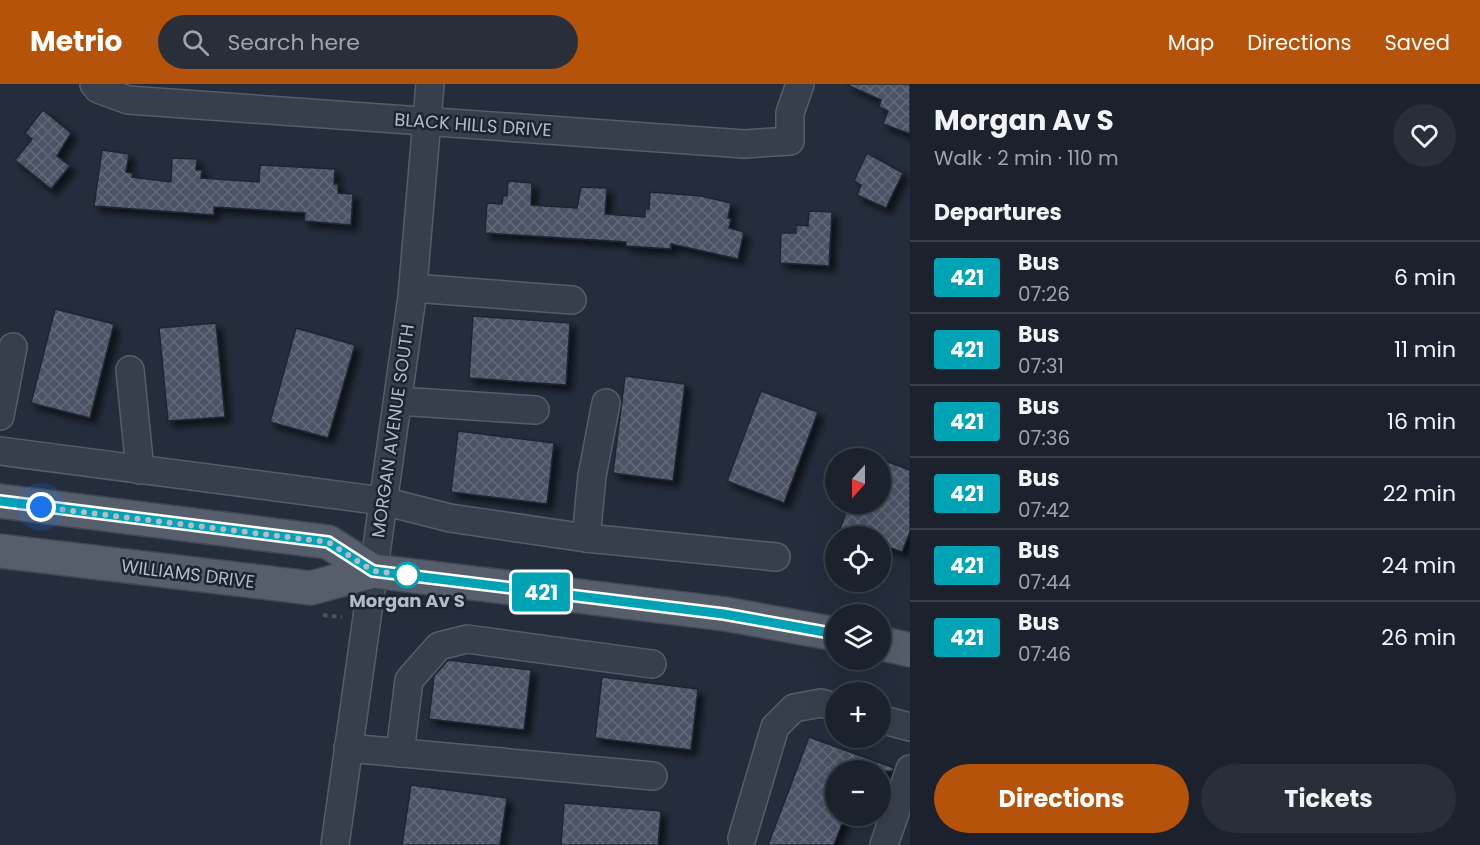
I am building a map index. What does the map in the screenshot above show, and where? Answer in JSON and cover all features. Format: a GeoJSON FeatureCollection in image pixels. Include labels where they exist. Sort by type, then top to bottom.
{"type":"FeatureCollection","features":[{"type":"Feature","properties":{"kind":"main road","name":"WILLIAMS DRIVE"},"geometry":{"type":"LineString","coordinates":[[0,501],[328,542],[373,571]]}},
{"type":"Feature","properties":{"kind":"main road","name":"WILLIAMS DRIVE"},"geometry":{"type":"LineString","coordinates":[[0,551],[311,588],[373,571],[724,614],[825,632]]}},
{"type":"Feature","properties":{"kind":"main road"},"geometry":{"type":"LineString","coordinates":[[891,646],[910,650]]}},
{"type":"Feature","properties":{"kind":"street","name":"MORGAN AVENUE SOUTH"},"geometry":{"type":"LineString","coordinates":[[335,845],[413,288],[430,84]]}},
{"type":"Feature","properties":{"kind":"street","name":"BLACK HILLS DRIVE"},"geometry":{"type":"LineString","coordinates":[[96,87],[128,100],[744,144],[790,141],[790,112],[800,84]]}},
{"type":"Feature","properties":{"kind":"street"},"geometry":{"type":"LineString","coordinates":[[413,288],[572,300]]}},
{"type":"Feature","properties":{"kind":"street"},"geometry":{"type":"LineString","coordinates":[[0,416],[13,347]]}},
{"type":"Feature","properties":{"kind":"street"},"geometry":{"type":"LineString","coordinates":[[130,370],[140,470]]}},
{"type":"Feature","properties":{"kind":"street"},"geometry":{"type":"LineString","coordinates":[[398,401],[535,410]]}},
{"type":"Feature","properties":{"kind":"street"},"geometry":{"type":"LineString","coordinates":[[586,538],[592,476],[606,402]]}},
{"type":"Feature","properties":{"kind":"street"},"geometry":{"type":"LineString","coordinates":[[0,451],[383,501],[450,518],[586,538],[776,557]]}},
{"type":"Feature","properties":{"kind":"street"},"geometry":{"type":"LineString","coordinates":[[400,753],[409,680],[439,646],[467,639],[652,664]]}},
{"type":"Feature","properties":{"kind":"street"},"geometry":{"type":"LineString","coordinates":[[742,838],[775,727],[794,708],[820,703],[825,704]]}},
{"type":"Feature","properties":{"kind":"street"},"geometry":{"type":"LineString","coordinates":[[891,722],[910,727]]}},
{"type":"Feature","properties":{"kind":"street"},"geometry":{"type":"LineString","coordinates":[[348,748],[653,776]]}},
{"type":"Feature","properties":{"kind":"street"},"geometry":{"type":"LineString","coordinates":[[884,845],[910,769]]}},
{"type":"Feature","properties":{"kind":"building"},"geometry":{"type":"Polygon","coordinates":[[[845,84],[910,84],[910,134],[883,124],[888,111],[879,107],[881,100],[845,84]]]}},
{"type":"Feature","properties":{"kind":"building"},"geometry":{"type":"Polygon","coordinates":[[[43,110],[71,133],[57,156],[70,166],[51,189],[15,160],[32,139],[25,133],[43,110]]]}},
{"type":"Feature","properties":{"kind":"building"},"geometry":{"type":"Polygon","coordinates":[[[102,150],[129,154],[126,172],[133,173],[132,177],[171,182],[172,158],[197,159],[196,170],[202,170],[201,178],[259,182],[260,165],[335,169],[334,184],[338,184],[338,193],[353,194],[351,225],[304,221],[305,213],[214,207],[214,215],[94,206],[102,150]]]}},
{"type":"Feature","properties":{"kind":"building"},"geometry":{"type":"Polygon","coordinates":[[[867,153],[903,173],[886,208],[857,195],[861,185],[854,181],[867,153]]]}},
{"type":"Feature","properties":{"kind":"building"},"geometry":{"type":"Polygon","coordinates":[[[508,181],[532,183],[531,205],[577,208],[581,187],[607,188],[605,214],[645,217],[645,209],[649,209],[650,192],[701,196],[731,203],[729,228],[744,232],[738,259],[671,244],[671,249],[626,246],[626,242],[485,233],[487,203],[502,204],[503,195],[507,196],[508,181]]]}},
{"type":"Feature","properties":{"kind":"building"},"geometry":{"type":"Polygon","coordinates":[[[809,211],[832,212],[829,266],[780,263],[781,233],[796,233],[796,225],[808,226],[809,211]]]}},
{"type":"Feature","properties":{"kind":"building"},"geometry":{"type":"Polygon","coordinates":[[[55,309],[114,324],[90,418],[31,403],[55,309]]]}},
{"type":"Feature","properties":{"kind":"building"},"geometry":{"type":"Polygon","coordinates":[[[473,316],[570,323],[566,385],[469,378],[473,316]]]}},
{"type":"Feature","properties":{"kind":"building"},"geometry":{"type":"Polygon","coordinates":[[[216,323],[225,417],[168,421],[159,328],[216,323]]]}},
{"type":"Feature","properties":{"kind":"building"},"geometry":{"type":"Polygon","coordinates":[[[296,328],[355,345],[328,438],[270,422],[296,328]]]}},
{"type":"Feature","properties":{"kind":"building"},"geometry":{"type":"Polygon","coordinates":[[[625,376],[685,384],[673,481],[613,473],[625,376]]]}},
{"type":"Feature","properties":{"kind":"building"},"geometry":{"type":"Polygon","coordinates":[[[761,391],[818,412],[784,503],[727,481],[761,391]]]}},
{"type":"Feature","properties":{"kind":"building"},"geometry":{"type":"Polygon","coordinates":[[[458,431],[554,443],[547,504],[451,492],[458,431]]]}},
{"type":"Feature","properties":{"kind":"building"},"geometry":{"type":"Polygon","coordinates":[[[891,463],[910,470],[910,532],[902,552],[891,548],[891,526],[841,526],[845,514],[891,514],[891,463]]]}},
{"type":"Feature","properties":{"kind":"building"},"geometry":{"type":"Polygon","coordinates":[[[448,660],[531,670],[524,730],[429,719],[434,676],[448,660]]]}},
{"type":"Feature","properties":{"kind":"building"},"geometry":{"type":"Polygon","coordinates":[[[602,677],[698,689],[691,750],[595,738],[602,677]]]}},
{"type":"Feature","properties":{"kind":"building"},"geometry":{"type":"Polygon","coordinates":[[[809,737],[825,743],[825,748],[839,748],[872,760],[825,760],[825,826],[841,826],[834,845],[768,845],[809,737]]]}},
{"type":"Feature","properties":{"kind":"building"},"geometry":{"type":"Polygon","coordinates":[[[411,785],[507,798],[500,845],[402,845],[411,785]]]}},
{"type":"Feature","properties":{"kind":"building"},"geometry":{"type":"Polygon","coordinates":[[[564,803],[661,811],[658,845],[561,845],[564,803]]]}},
{"type":"Feature","properties":{"kind":"bus line","name":"421"},"geometry":{"type":"LineString","coordinates":[[0,501],[328,542],[373,571],[724,614],[825,632]]}},
{"type":"Feature","properties":{"kind":"place","name":"Morgan Av S"},"geometry":{"type":"Point","coordinates":[407,575]}},
{"type":"Feature","properties":{"kind":"route"},"geometry":{"type":"LineString","coordinates":[[41,507],[328,542],[373,571],[407,575]]}}]}
